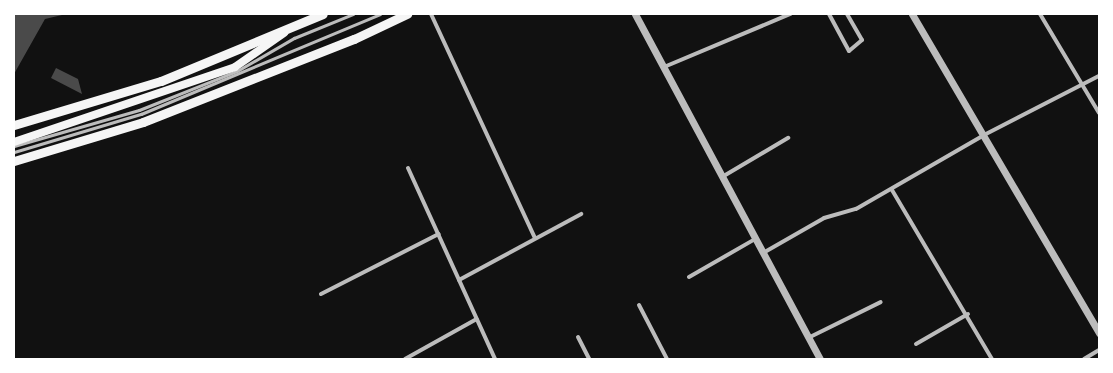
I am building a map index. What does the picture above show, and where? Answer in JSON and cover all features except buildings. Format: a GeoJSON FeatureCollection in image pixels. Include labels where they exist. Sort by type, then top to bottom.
{"type":"FeatureCollection","features":[{"type":"Feature","properties":{"kind":"main road"},"geometry":{"type":"LineString","coordinates":[[14,125],[161,81],[286,32],[323,14]]}},
{"type":"Feature","properties":{"kind":"main road"},"geometry":{"type":"LineString","coordinates":[[14,161],[143,122],[354,39],[407,14]]}},
{"type":"Feature","properties":{"kind":"main road"},"geometry":{"type":"LineString","coordinates":[[14,142],[184,86],[234,67],[286,32]]}},
{"type":"Feature","properties":{"kind":"street"},"geometry":{"type":"LineString","coordinates":[[431,14],[535,238]]}},
{"type":"Feature","properties":{"kind":"street"},"geometry":{"type":"LineString","coordinates":[[635,14],[820,359]]}},
{"type":"Feature","properties":{"kind":"street"},"geometry":{"type":"LineString","coordinates":[[664,67],[790,14]]}},
{"type":"Feature","properties":{"kind":"street"},"geometry":{"type":"LineString","coordinates":[[829,14],[849,51],[862,40],[847,14]]}},
{"type":"Feature","properties":{"kind":"street"},"geometry":{"type":"LineString","coordinates":[[912,14],[1099,333]]}},
{"type":"Feature","properties":{"kind":"street"},"geometry":{"type":"LineString","coordinates":[[1040,14],[1099,114]]}},
{"type":"Feature","properties":{"kind":"street"},"geometry":{"type":"LineString","coordinates":[[763,253],[824,218],[856,209],[892,190],[984,135],[1083,86],[1099,76]]}},
{"type":"Feature","properties":{"kind":"street"},"geometry":{"type":"LineString","coordinates":[[722,177],[788,138]]}},
{"type":"Feature","properties":{"kind":"street"},"geometry":{"type":"LineString","coordinates":[[408,168],[495,359]]}},
{"type":"Feature","properties":{"kind":"street"},"geometry":{"type":"LineString","coordinates":[[892,190],[968,314],[992,359]]}},
{"type":"Feature","properties":{"kind":"street"},"geometry":{"type":"LineString","coordinates":[[459,280],[581,214]]}},
{"type":"Feature","properties":{"kind":"street"},"geometry":{"type":"LineString","coordinates":[[321,294],[439,234]]}},
{"type":"Feature","properties":{"kind":"street"},"geometry":{"type":"LineString","coordinates":[[688,277],[755,239]]}},
{"type":"Feature","properties":{"kind":"street"},"geometry":{"type":"LineString","coordinates":[[808,338],[882,302]]}},
{"type":"Feature","properties":{"kind":"street"},"geometry":{"type":"LineString","coordinates":[[640,305],[667,359]]}},
{"type":"Feature","properties":{"kind":"street"},"geometry":{"type":"LineString","coordinates":[[916,344],[968,314]]}},
{"type":"Feature","properties":{"kind":"street"},"geometry":{"type":"LineString","coordinates":[[405,359],[477,319]]}},
{"type":"Feature","properties":{"kind":"street"},"geometry":{"type":"LineString","coordinates":[[578,337],[589,359]]}},
{"type":"Feature","properties":{"kind":"street"},"geometry":{"type":"LineString","coordinates":[[1084,359],[1099,350]]}},
{"type":"Feature","properties":{"kind":"lane"},"geometry":{"type":"LineString","coordinates":[[14,146],[139,110],[237,71],[294,38],[353,14]]}},
{"type":"Feature","properties":{"kind":"lane"},"geometry":{"type":"LineString","coordinates":[[14,152],[141,114],[380,14]]}}]}
